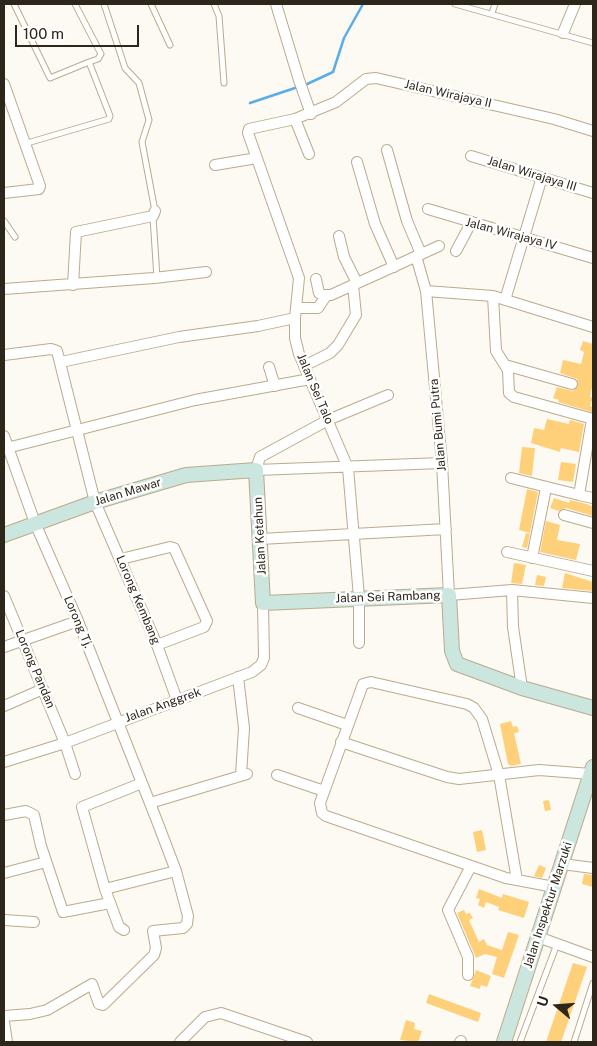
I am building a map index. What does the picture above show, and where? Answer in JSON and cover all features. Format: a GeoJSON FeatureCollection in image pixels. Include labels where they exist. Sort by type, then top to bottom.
{"type":"FeatureCollection","features":[{"type":"Feature","properties":{"kind":"street"},"geometry":{"type":"LineString","coordinates":[[276,4],[299,80],[312,114]]}},
{"type":"Feature","properties":{"kind":"street"},"geometry":{"type":"LineString","coordinates":[[563,33],[575,4]]}},
{"type":"Feature","properties":{"kind":"street","name":"Jalan Wirajaya II"},"geometry":{"type":"LineString","coordinates":[[312,114],[336,102],[366,80],[376,78],[554,119],[593,131]]}},
{"type":"Feature","properties":{"kind":"street"},"geometry":{"type":"LineString","coordinates":[[4,194],[40,188],[5,91]]}},
{"type":"Feature","properties":{"kind":"street","name":"Jalan Sei Talo"},"geometry":{"type":"LineString","coordinates":[[312,114],[250,127],[248,133],[299,278],[295,338],[304,366],[348,468],[352,534],[359,597],[359,643]]}},
{"type":"Feature","properties":{"kind":"street"},"geometry":{"type":"LineString","coordinates":[[295,119],[309,154]]}},
{"type":"Feature","properties":{"kind":"street","name":"Jalan Bumi Putra"},"geometry":{"type":"LineString","coordinates":[[387,150],[418,255],[426,290],[442,463],[449,595]]}},
{"type":"Feature","properties":{"kind":"street","name":"Jalan Wirajaya III"},"geometry":{"type":"LineString","coordinates":[[471,156],[593,193]]}},
{"type":"Feature","properties":{"kind":"street"},"geometry":{"type":"LineString","coordinates":[[215,165],[257,158]]}},
{"type":"Feature","properties":{"kind":"street"},"geometry":{"type":"LineString","coordinates":[[357,162],[375,224],[394,267]]}},
{"type":"Feature","properties":{"kind":"street"},"geometry":{"type":"LineString","coordinates":[[505,300],[526,237],[542,177]]}},
{"type":"Feature","properties":{"kind":"street","name":"Jalan Wirajaya IV"},"geometry":{"type":"LineString","coordinates":[[428,209],[593,258]]}},
{"type":"Feature","properties":{"kind":"street"},"geometry":{"type":"LineString","coordinates":[[73,285],[76,232],[154,214]]}},
{"type":"Feature","properties":{"kind":"street"},"geometry":{"type":"LineString","coordinates":[[456,251],[471,223]]}},
{"type":"Feature","properties":{"kind":"street"},"geometry":{"type":"LineString","coordinates":[[304,366],[334,350],[356,315],[355,284],[344,257],[339,236]]}},
{"type":"Feature","properties":{"kind":"street"},"geometry":{"type":"LineString","coordinates":[[4,355],[54,349],[57,351],[61,362],[179,338],[258,326],[296,313],[318,308],[326,296],[439,246]]}},
{"type":"Feature","properties":{"kind":"street"},"geometry":{"type":"LineString","coordinates":[[4,289],[158,278],[206,272]]}},
{"type":"Feature","properties":{"kind":"street"},"geometry":{"type":"LineString","coordinates":[[316,278],[319,293],[326,296]]}},
{"type":"Feature","properties":{"kind":"street"},"geometry":{"type":"LineString","coordinates":[[426,290],[493,296],[593,327]]}},
{"type":"Feature","properties":{"kind":"street"},"geometry":{"type":"LineString","coordinates":[[493,296],[496,351],[505,365],[508,374],[508,390],[512,395],[592,419],[579,495]]}},
{"type":"Feature","properties":{"kind":"street","name":"Lorong Kembang"},"geometry":{"type":"LineString","coordinates":[[61,362],[95,502],[157,645],[177,700]]}},
{"type":"Feature","properties":{"kind":"street"},"geometry":{"type":"LineString","coordinates":[[505,365],[572,384]]}},
{"type":"Feature","properties":{"kind":"street"},"geometry":{"type":"LineString","coordinates":[[269,367],[275,386]]}},
{"type":"Feature","properties":{"kind":"street"},"geometry":{"type":"LineString","coordinates":[[7,448],[195,400],[310,379]]}},
{"type":"Feature","properties":{"kind":"street"},"geometry":{"type":"LineString","coordinates":[[388,395],[328,420],[260,457],[256,470],[442,463]]}},
{"type":"Feature","properties":{"kind":"street","name":"Lorong Tj."},"geometry":{"type":"LineString","coordinates":[[4,436],[35,524],[78,621],[142,782],[176,871],[188,916],[187,924],[183,928],[153,931],[156,948],[154,956],[103,1005],[99,1004],[92,984],[47,1010],[30,1014],[4,1016]]}},
{"type":"Feature","properties":{"kind":"street","name":"Jalan Mawar"},"geometry":{"type":"LineString","coordinates":[[4,535],[95,502],[186,475],[256,470]]}},
{"type":"Feature","properties":{"kind":"street","name":"Jalan Ketahun"},"geometry":{"type":"LineString","coordinates":[[256,470],[263,603]]}},
{"type":"Feature","properties":{"kind":"street"},"geometry":{"type":"LineString","coordinates":[[511,478],[593,498]]}},
{"type":"Feature","properties":{"kind":"street"},"geometry":{"type":"LineString","coordinates":[[532,558],[546,488]]}},
{"type":"Feature","properties":{"kind":"street"},"geometry":{"type":"LineString","coordinates":[[564,515],[593,523]]}},
{"type":"Feature","properties":{"kind":"street"},"geometry":{"type":"LineString","coordinates":[[260,539],[446,529]]}},
{"type":"Feature","properties":{"kind":"street"},"geometry":{"type":"LineString","coordinates":[[121,559],[170,547],[174,548],[207,621],[204,627],[157,645]]}},
{"type":"Feature","properties":{"kind":"street"},"geometry":{"type":"LineString","coordinates":[[507,552],[593,570]]}},
{"type":"Feature","properties":{"kind":"street"},"geometry":{"type":"LineString","coordinates":[[449,595],[512,590],[593,598]]}},
{"type":"Feature","properties":{"kind":"street"},"geometry":{"type":"LineString","coordinates":[[512,590],[513,627],[522,688]]}},
{"type":"Feature","properties":{"kind":"street","name":"Jalan Sei Rambang"},"geometry":{"type":"LineString","coordinates":[[263,603],[359,597],[449,595],[452,650],[457,664],[522,688],[593,708]]}},
{"type":"Feature","properties":{"kind":"street","name":"Lorong Pandan"},"geometry":{"type":"LineString","coordinates":[[4,596],[65,743],[75,774]]}},
{"type":"Feature","properties":{"kind":"street","name":"Jalan Anggrek"},"geometry":{"type":"LineString","coordinates":[[4,762],[65,743],[238,678],[257,668],[264,658],[263,603]]}},
{"type":"Feature","properties":{"kind":"street"},"geometry":{"type":"LineString","coordinates":[[4,647],[22,639],[78,621]]}},
{"type":"Feature","properties":{"kind":"street"},"geometry":{"type":"LineString","coordinates":[[150,803],[244,775],[244,728],[238,678]]}},
{"type":"Feature","properties":{"kind":"street"},"geometry":{"type":"LineString","coordinates":[[517,880],[499,774],[482,719],[474,708],[467,704],[367,682],[360,688],[324,791],[320,808],[326,816],[471,866],[517,880],[554,887]]}},
{"type":"Feature","properties":{"kind":"street"},"geometry":{"type":"LineString","coordinates":[[4,706],[43,689]]}},
{"type":"Feature","properties":{"kind":"street"},"geometry":{"type":"LineString","coordinates":[[298,708],[347,725]]}},
{"type":"Feature","properties":{"kind":"street"},"geometry":{"type":"LineString","coordinates":[[341,742],[447,777],[473,779],[539,770],[592,771]]}},
{"type":"Feature","properties":{"kind":"street","name":"Jalan Inspektur Marzuki"},"geometry":{"type":"LineString","coordinates":[[504,1042],[592,771]]}},
{"type":"Feature","properties":{"kind":"street"},"geometry":{"type":"LineString","coordinates":[[277,775],[324,791]]}},
{"type":"Feature","properties":{"kind":"street"},"geometry":{"type":"LineString","coordinates":[[124,930],[119,927],[105,889],[82,807],[142,782]]}},
{"type":"Feature","properties":{"kind":"street"},"geometry":{"type":"LineString","coordinates":[[4,815],[26,811],[32,813],[63,912],[110,903]]}},
{"type":"Feature","properties":{"kind":"street"},"geometry":{"type":"LineString","coordinates":[[4,873],[46,862]]}},
{"type":"Feature","properties":{"kind":"street"},"geometry":{"type":"LineString","coordinates":[[562,864],[593,868]]}},
{"type":"Feature","properties":{"kind":"street"},"geometry":{"type":"LineString","coordinates":[[468,975],[468,958],[448,910],[471,866]]}},
{"type":"Feature","properties":{"kind":"street"},"geometry":{"type":"LineString","coordinates":[[105,889],[176,871]]}},
{"type":"Feature","properties":{"kind":"street"},"geometry":{"type":"LineString","coordinates":[[4,920],[34,922]]}},
{"type":"Feature","properties":{"kind":"street"},"geometry":{"type":"LineString","coordinates":[[538,937],[593,957]]}},
{"type":"Feature","properties":{"kind":"street"},"geometry":{"type":"LineString","coordinates":[[180,1042],[205,1017],[213,1013],[221,1013],[307,1042]]}},
{"type":"Feature","properties":{"kind":"street"},"geometry":{"type":"LineString","coordinates":[[4,1022],[6,1042]]}},
{"type":"Feature","properties":{"kind":"lane"},"geometry":{"type":"LineString","coordinates":[[14,4],[50,78],[98,59],[101,54],[75,4]]}},
{"type":"Feature","properties":{"kind":"lane"},"geometry":{"type":"LineString","coordinates":[[104,4],[125,68],[139,83],[148,120],[142,142],[154,214],[158,278]]}},
{"type":"Feature","properties":{"kind":"lane"},"geometry":{"type":"LineString","coordinates":[[150,4],[170,45]]}},
{"type":"Feature","properties":{"kind":"lane"},"geometry":{"type":"LineString","coordinates":[[214,4],[219,16],[224,83]]}},
{"type":"Feature","properties":{"kind":"lane"},"geometry":{"type":"LineString","coordinates":[[455,4],[593,43]]}},
{"type":"Feature","properties":{"kind":"lane"},"geometry":{"type":"LineString","coordinates":[[492,13],[494,4]]}},
{"type":"Feature","properties":{"kind":"lane"},"geometry":{"type":"LineString","coordinates":[[24,144],[109,119],[110,116],[89,62]]}},
{"type":"Feature","properties":{"kind":"lane"},"geometry":{"type":"LineString","coordinates":[[4,222],[15,237]]}},
{"type":"Feature","properties":{"kind":"lane"},"geometry":{"type":"LineString","coordinates":[[520,1042],[557,944]]}},
{"type":"Feature","properties":{"kind":"lane"},"geometry":{"type":"LineString","coordinates":[[574,1042],[593,982]]}},
{"type":"Feature","properties":{"kind":"building"},"geometry":{"type":"Polygon","coordinates":[[[583,341],[593,344],[593,383],[590,397],[593,398],[590,406],[593,407],[592,412],[558,402],[559,400],[553,398],[557,387],[573,391],[578,386],[577,379],[560,373],[563,360],[581,364],[584,352],[580,350],[583,341]]]}},
{"type":"Feature","properties":{"kind":"building"},"geometry":{"type":"Polygon","coordinates":[[[547,419],[569,424],[570,420],[584,424],[579,452],[561,448],[560,452],[531,443],[534,428],[544,430],[547,419]]]}},
{"type":"Feature","properties":{"kind":"building"},"geometry":{"type":"Polygon","coordinates":[[[522,447],[535,448],[532,476],[519,473],[522,447]]]}},
{"type":"Feature","properties":{"kind":"building"},"geometry":{"type":"Polygon","coordinates":[[[561,462],[576,464],[573,482],[558,480],[561,462]]]}},
{"type":"Feature","properties":{"kind":"building"},"geometry":{"type":"Polygon","coordinates":[[[527,489],[538,492],[530,533],[519,530],[527,489]]]}},
{"type":"Feature","properties":{"kind":"building"},"geometry":{"type":"Polygon","coordinates":[[[554,498],[569,503],[570,500],[587,504],[593,507],[593,516],[566,508],[559,511],[550,508],[554,498]]]}},
{"type":"Feature","properties":{"kind":"building"},"geometry":{"type":"Polygon","coordinates":[[[546,521],[560,525],[557,540],[580,544],[576,560],[540,552],[546,521]]]}},
{"type":"Feature","properties":{"kind":"building"},"geometry":{"type":"Polygon","coordinates":[[[526,533],[530,534],[527,548],[522,547],[526,533]]]}},
{"type":"Feature","properties":{"kind":"building"},"geometry":{"type":"Polygon","coordinates":[[[514,563],[526,565],[522,584],[511,583],[514,563]]]}},
{"type":"Feature","properties":{"kind":"building"},"geometry":{"type":"Polygon","coordinates":[[[565,573],[593,582],[593,591],[562,588],[565,573]]]}},
{"type":"Feature","properties":{"kind":"building"},"geometry":{"type":"Polygon","coordinates":[[[537,575],[546,577],[544,586],[535,585],[537,575]]]}},
{"type":"Feature","properties":{"kind":"building"},"geometry":{"type":"Polygon","coordinates":[[[511,721],[513,727],[517,726],[519,732],[514,733],[521,764],[511,766],[508,764],[500,724],[511,721]]]}},
{"type":"Feature","properties":{"kind":"building"},"geometry":{"type":"Polygon","coordinates":[[[549,800],[551,810],[545,811],[543,801],[549,800]]]}},
{"type":"Feature","properties":{"kind":"building"},"geometry":{"type":"Polygon","coordinates":[[[482,830],[486,850],[477,852],[473,832],[482,830]]]}},
{"type":"Feature","properties":{"kind":"building"},"geometry":{"type":"Polygon","coordinates":[[[539,865],[546,868],[542,878],[534,876],[539,865]]]}},
{"type":"Feature","properties":{"kind":"building"},"geometry":{"type":"Polygon","coordinates":[[[584,874],[593,875],[593,887],[582,884],[584,874]]]}},
{"type":"Feature","properties":{"kind":"building"},"geometry":{"type":"Polygon","coordinates":[[[479,889],[502,898],[503,894],[529,902],[524,918],[498,910],[499,907],[486,902],[484,908],[478,905],[480,899],[476,898],[479,889]]]}},
{"type":"Feature","properties":{"kind":"building"},"geometry":{"type":"Polygon","coordinates":[[[464,910],[466,914],[470,913],[473,918],[469,920],[479,942],[484,939],[487,945],[502,950],[508,932],[519,935],[504,978],[492,974],[497,957],[485,954],[476,958],[457,913],[464,910]]]}},
{"type":"Feature","properties":{"kind":"building"},"geometry":{"type":"Polygon","coordinates":[[[573,963],[587,967],[561,1042],[546,1042],[573,963]]]}},
{"type":"Feature","properties":{"kind":"building"},"geometry":{"type":"Polygon","coordinates":[[[476,970],[491,976],[487,987],[481,985],[480,989],[470,986],[476,970]]]}},
{"type":"Feature","properties":{"kind":"building"},"geometry":{"type":"Polygon","coordinates":[[[429,994],[481,1013],[478,1022],[426,1003],[429,994]]]}},
{"type":"Feature","properties":{"kind":"building"},"geometry":{"type":"Polygon","coordinates":[[[406,1020],[415,1023],[414,1029],[422,1031],[418,1042],[400,1040],[406,1020]]]}},
{"type":"Feature","properties":{"kind":"waterway"},"geometry":{"type":"LineString","coordinates":[[305,85],[333,72],[344,38],[363,4]]}},
{"type":"Feature","properties":{"kind":"waterway"},"geometry":{"type":"LineString","coordinates":[[250,103],[298,87]]}}]}
